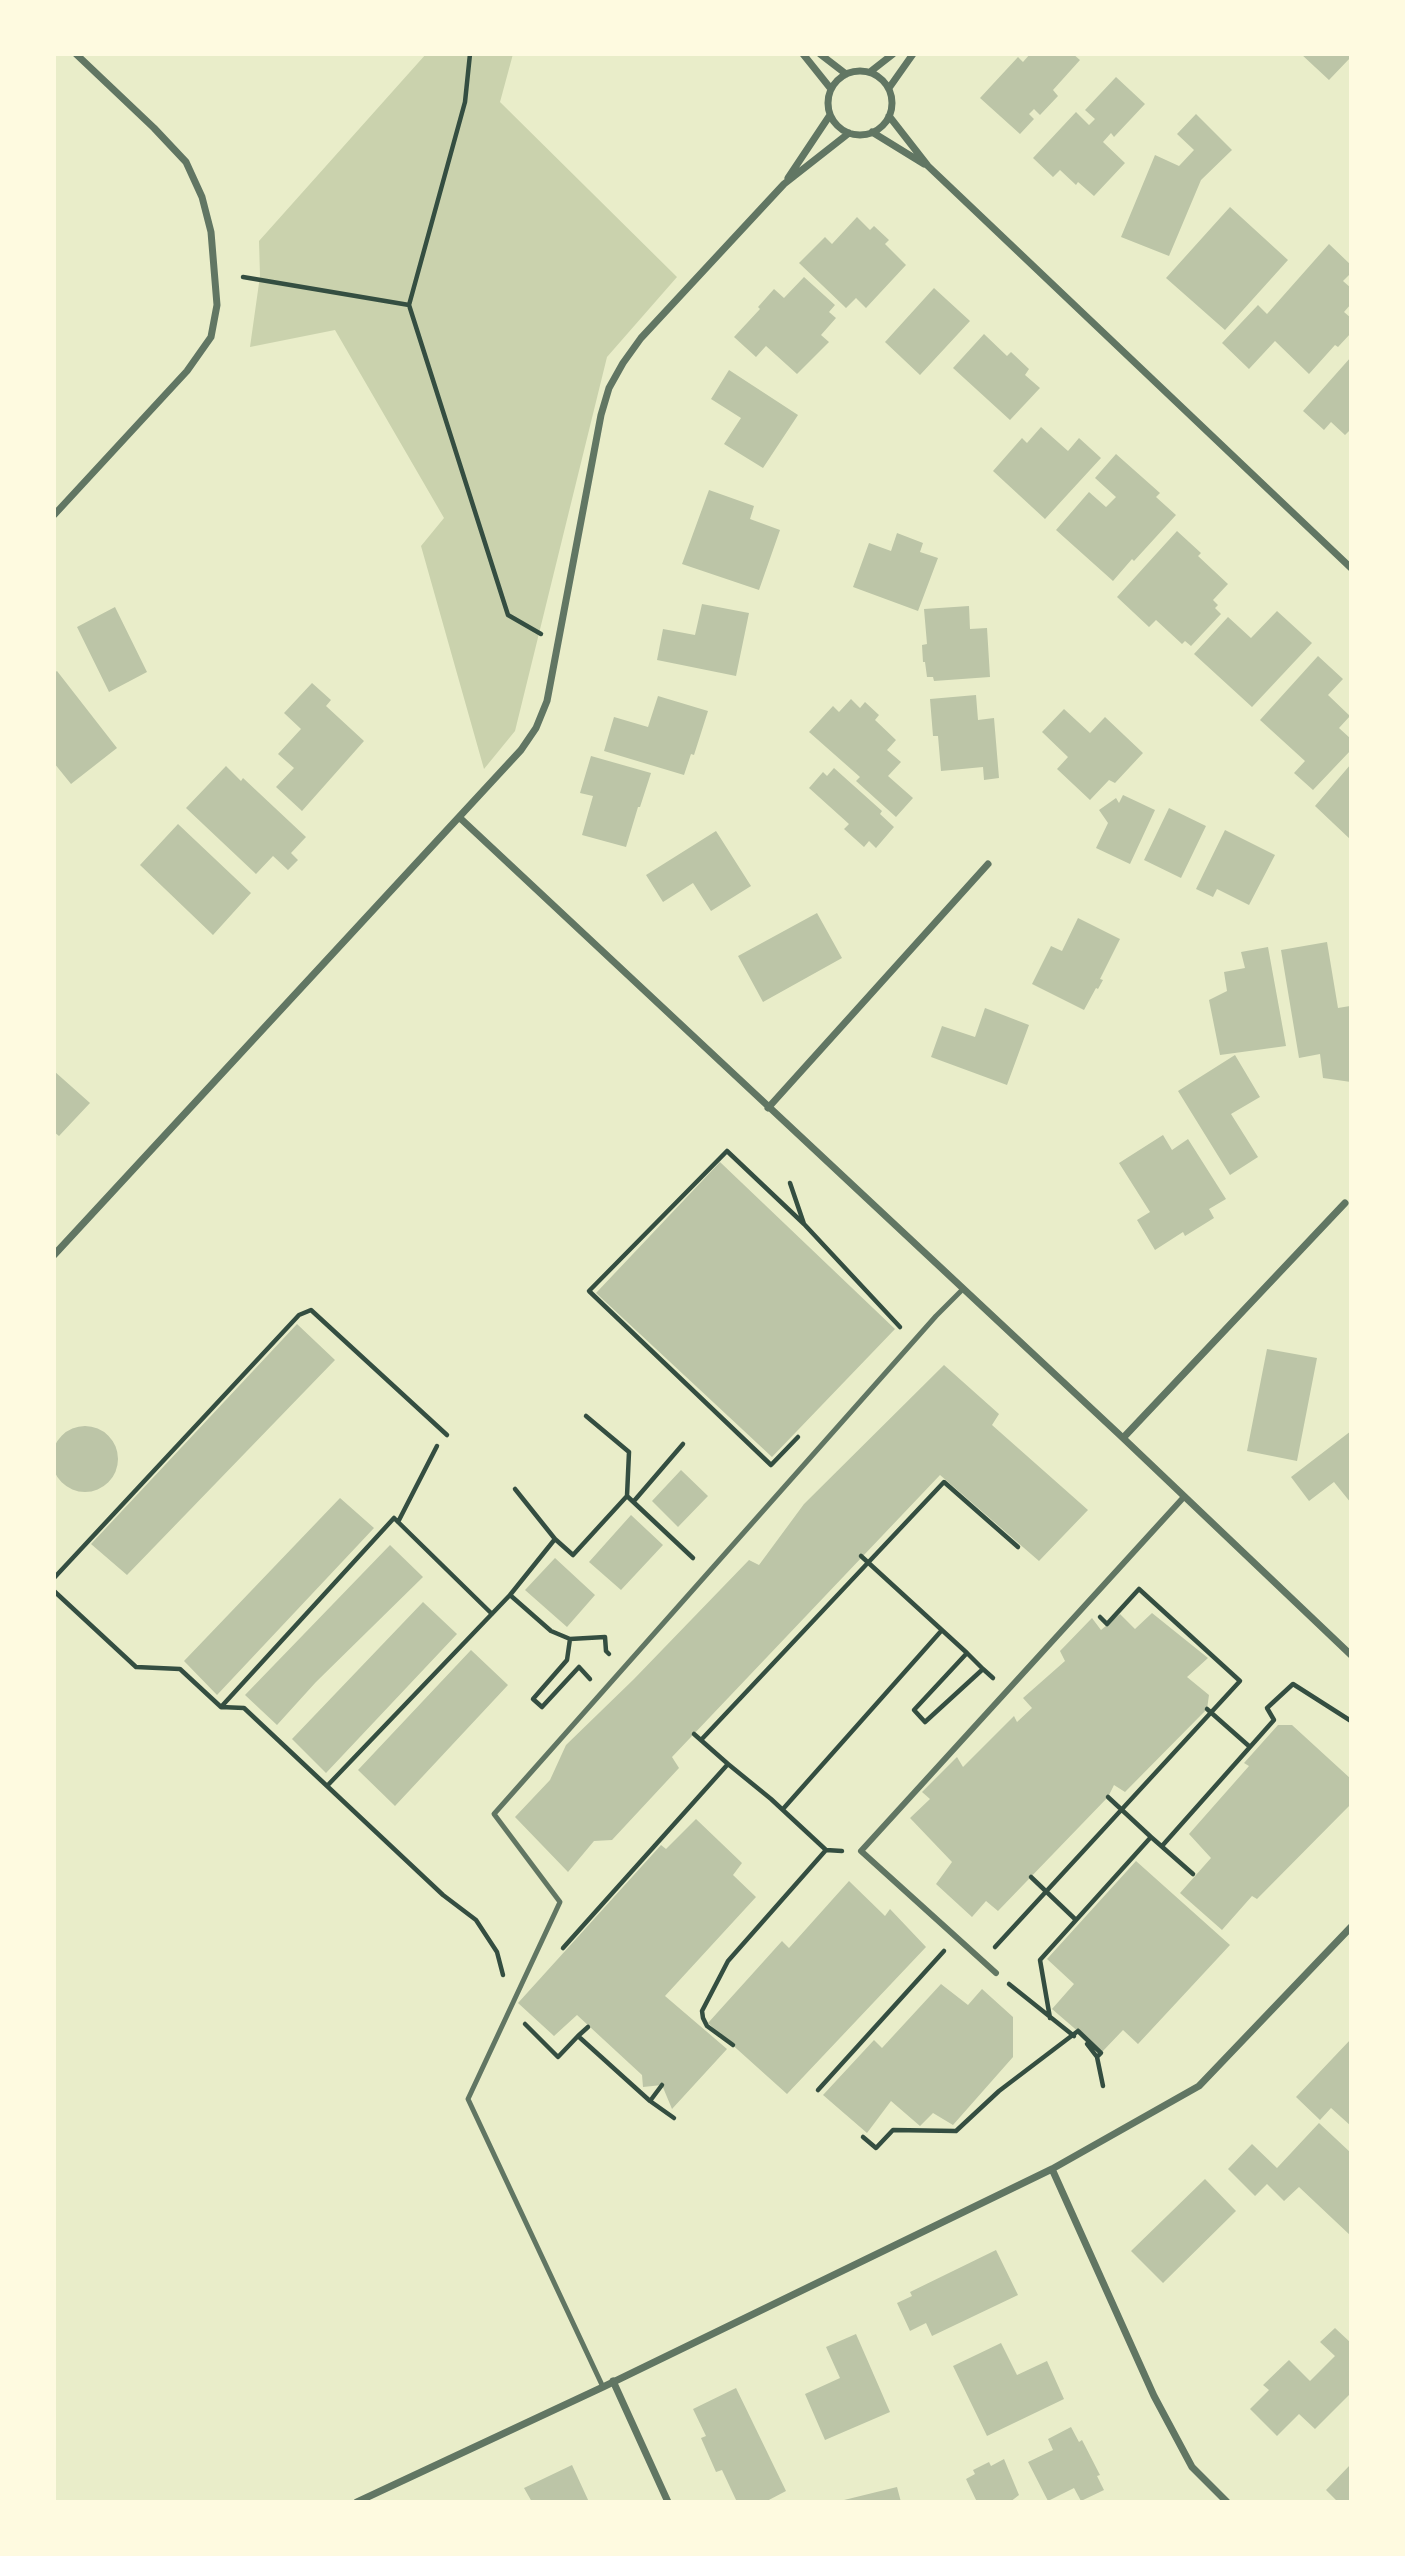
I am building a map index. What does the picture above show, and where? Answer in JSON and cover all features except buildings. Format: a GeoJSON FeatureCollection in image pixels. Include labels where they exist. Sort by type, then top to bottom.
{"type":"FeatureCollection","features":[{"type":"Feature","properties":{"kind":"street"},"geometry":{"type":"LineString","coordinates":[[54,515],[187,371],[211,337],[217,305],[211,232],[202,197],[186,162],[76,54]]}},
{"type":"Feature","properties":{"kind":"street"},"geometry":{"type":"LineString","coordinates":[[803,54],[831,89]]}},
{"type":"Feature","properties":{"kind":"street"},"geometry":{"type":"LineString","coordinates":[[820,54],[846,74]]}},
{"type":"Feature","properties":{"kind":"street"},"geometry":{"type":"LineString","coordinates":[[870,72],[893,54]]}},
{"type":"Feature","properties":{"kind":"street"},"geometry":{"type":"LineString","coordinates":[[889,88],[913,54]]}},
{"type":"Feature","properties":{"kind":"street"},"geometry":{"type":"LineString","coordinates":[[854,71],[870,72],[884,81],[889,88],[892,97],[889,116],[885,123],[872,132],[864,135],[849,133],[830,115],[828,106],[831,89],[846,74],[854,71]]}},
{"type":"Feature","properties":{"kind":"street"},"geometry":{"type":"LineString","coordinates":[[784,184],[830,115]]}},
{"type":"Feature","properties":{"kind":"street"},"geometry":{"type":"LineString","coordinates":[[889,116],[928,166],[1351,568]]}},
{"type":"Feature","properties":{"kind":"street"},"geometry":{"type":"LineString","coordinates":[[872,132],[928,166]]}},
{"type":"Feature","properties":{"kind":"street"},"geometry":{"type":"LineString","coordinates":[[54,1255],[521,750],[536,728],[547,701],[601,415],[609,388],[641,338],[784,184],[849,133]]}},
{"type":"Feature","properties":{"kind":"street"},"geometry":{"type":"LineString","coordinates":[[460,818],[1351,1655]]}},
{"type":"Feature","properties":{"kind":"street"},"geometry":{"type":"LineString","coordinates":[[768,1108],[988,864]]}},
{"type":"Feature","properties":{"kind":"street"},"geometry":{"type":"LineString","coordinates":[[1123,1438],[1345,1203]]}},
{"type":"Feature","properties":{"kind":"street"},"geometry":{"type":"LineString","coordinates":[[996,1973],[861,1851],[1183,1498]]}},
{"type":"Feature","properties":{"kind":"street"},"geometry":{"type":"LineString","coordinates":[[357,2502],[603,2387],[1052,2169],[1199,2086],[1351,1927]]}},
{"type":"Feature","properties":{"kind":"street"},"geometry":{"type":"LineString","coordinates":[[1052,2169],[1154,2396],[1192,2467],[1227,2502]]}},
{"type":"Feature","properties":{"kind":"street"},"geometry":{"type":"LineString","coordinates":[[613,2381],[668,2502]]}},
{"type":"Feature","properties":{"kind":"lane"},"geometry":{"type":"LineString","coordinates":[[603,2387],[468,2099],[560,1902],[494,1814],[962,1290]]}},
{"type":"Feature","properties":{"kind":"path"},"geometry":{"type":"LineString","coordinates":[[470,54],[465,102],[409,305],[508,615],[558,644]]}},
{"type":"Feature","properties":{"kind":"path"},"geometry":{"type":"LineString","coordinates":[[243,277],[409,305]]}},
{"type":"Feature","properties":{"kind":"path"},"geometry":{"type":"LineString","coordinates":[[799,1435],[771,1465],[589,1290],[727,1151],[804,1224],[901,1328]]}},
{"type":"Feature","properties":{"kind":"path"},"geometry":{"type":"LineString","coordinates":[[790,1183],[804,1224]]}},
{"type":"Feature","properties":{"kind":"path"},"geometry":{"type":"LineString","coordinates":[[54,1578],[299,1315],[311,1310],[447,1435]]}},
{"type":"Feature","properties":{"kind":"path"},"geometry":{"type":"LineString","coordinates":[[515,1489],[555,1539],[573,1555],[627,1496],[629,1452],[586,1416]]}},
{"type":"Feature","properties":{"kind":"path"},"geometry":{"type":"LineString","coordinates":[[634,1502],[683,1444]]}},
{"type":"Feature","properties":{"kind":"path"},"geometry":{"type":"LineString","coordinates":[[398,1522],[437,1446]]}},
{"type":"Feature","properties":{"kind":"path"},"geometry":{"type":"LineString","coordinates":[[701,1740],[944,1482],[1018,1547]]}},
{"type":"Feature","properties":{"kind":"path"},"geometry":{"type":"LineString","coordinates":[[627,1496],[694,1559]]}},
{"type":"Feature","properties":{"kind":"path"},"geometry":{"type":"LineString","coordinates":[[221,1707],[394,1518],[492,1614]]}},
{"type":"Feature","properties":{"kind":"path"},"geometry":{"type":"LineString","coordinates":[[327,1786],[510,1595],[555,1539]]}},
{"type":"Feature","properties":{"kind":"path"},"geometry":{"type":"LineString","coordinates":[[861,1556],[1006,1690]]}},
{"type":"Feature","properties":{"kind":"path"},"geometry":{"type":"LineString","coordinates":[[983,1961],[1240,1681],[1139,1589],[1107,1624],[1086,1602]]}},
{"type":"Feature","properties":{"kind":"path"},"geometry":{"type":"LineString","coordinates":[[54,1591],[136,1667],[180,1669],[221,1707],[244,1708],[443,1895],[476,1920],[497,1952],[512,2007]]}},
{"type":"Feature","properties":{"kind":"path"},"geometry":{"type":"LineString","coordinates":[[510,1595],[551,1631],[570,1639],[605,1637],[606,1651]]}},
{"type":"Feature","properties":{"kind":"path"},"geometry":{"type":"LineString","coordinates":[[782,1810],[942,1630]]}},
{"type":"Feature","properties":{"kind":"path"},"geometry":{"type":"LineString","coordinates":[[570,1639],[567,1661],[533,1699],[542,1707],[579,1667],[594,1682]]}},
{"type":"Feature","properties":{"kind":"path"},"geometry":{"type":"LineString","coordinates":[[967,1653],[914,1710],[925,1722],[983,1669]]}},
{"type":"Feature","properties":{"kind":"path"},"geometry":{"type":"LineString","coordinates":[[1162,1846],[1274,1720],[1267,1707],[1293,1684],[1351,1721]]}},
{"type":"Feature","properties":{"kind":"path"},"geometry":{"type":"LineString","coordinates":[[1207,1709],[1250,1747]]}},
{"type":"Feature","properties":{"kind":"path"},"geometry":{"type":"LineString","coordinates":[[694,1734],[826,1850],[727,1961],[702,2011],[707,2026],[733,2045]]}},
{"type":"Feature","properties":{"kind":"path"},"geometry":{"type":"LineString","coordinates":[[618,1886],[728,1764]]}},
{"type":"Feature","properties":{"kind":"path"},"geometry":{"type":"LineString","coordinates":[[1108,1797],[1193,1874]]}},
{"type":"Feature","properties":{"kind":"path"},"geometry":{"type":"LineString","coordinates":[[1050,2018],[1040,1960],[1151,1837]]}},
{"type":"Feature","properties":{"kind":"path"},"geometry":{"type":"LineString","coordinates":[[1031,1877],[1076,1920]]}},
{"type":"Feature","properties":{"kind":"path"},"geometry":{"type":"LineString","coordinates":[[818,2090],[956,1937]]}},
{"type":"Feature","properties":{"kind":"path"},"geometry":{"type":"LineString","coordinates":[[996,1973],[1074,2036]]}},
{"type":"Feature","properties":{"kind":"path"},"geometry":{"type":"LineString","coordinates":[[522,2021],[558,2057],[588,2027]]}},
{"type":"Feature","properties":{"kind":"path"},"geometry":{"type":"LineString","coordinates":[[863,2137],[876,2148],[893,2130],[956,2131],[999,2091],[1078,2031],[1101,2053],[1097,2057],[1103,2086]]}},
{"type":"Feature","properties":{"kind":"path"},"geometry":{"type":"LineString","coordinates":[[578,2036],[650,2101],[674,2118]]}},
{"type":"Feature","properties":{"kind":"path"},"geometry":{"type":"LineString","coordinates":[[650,2101],[662,2085]]}},
{"type":"Feature","properties":{"kind":"green space"},"geometry":{"type":"Polygon","coordinates":[[[426,54],[513,54],[500,102],[677,277],[607,357],[515,731],[484,769],[421,546],[444,518],[335,330],[250,347],[260,276],[259,241],[426,54]]]}}]}
